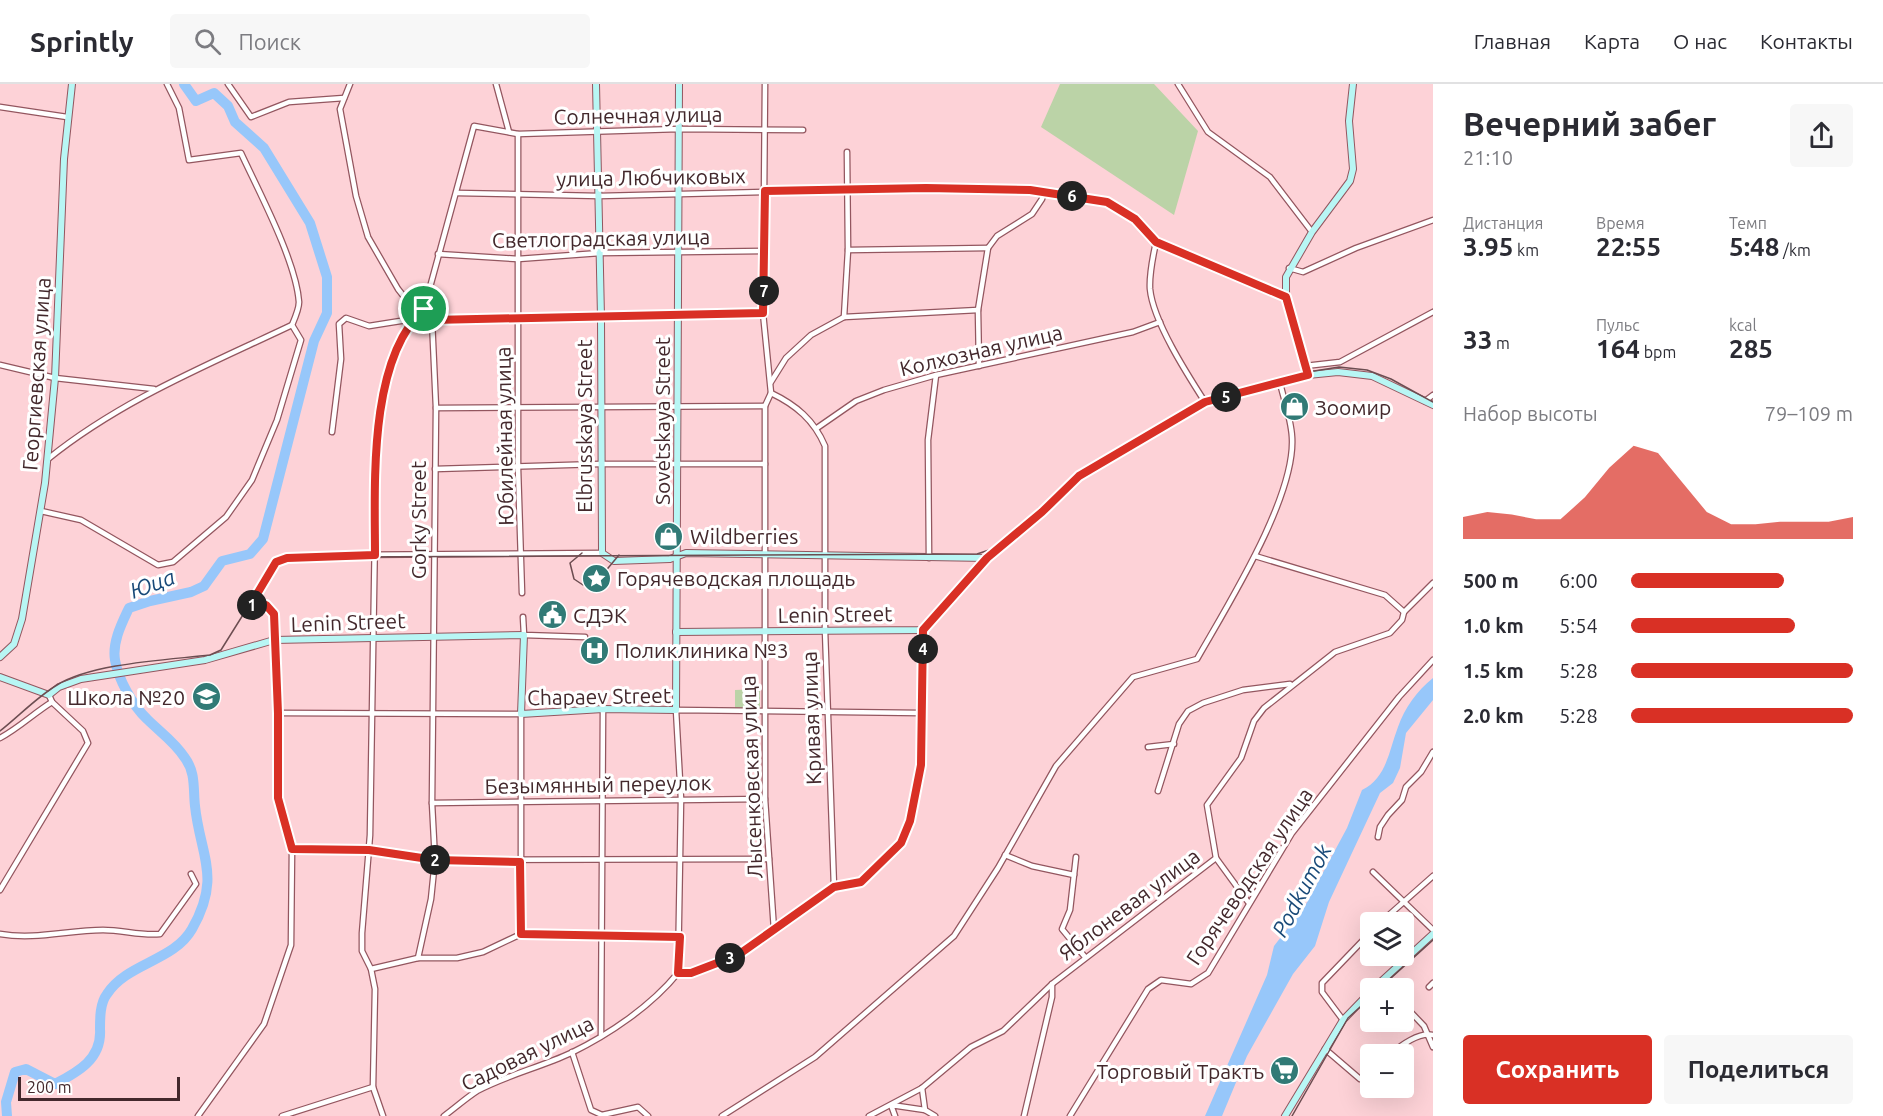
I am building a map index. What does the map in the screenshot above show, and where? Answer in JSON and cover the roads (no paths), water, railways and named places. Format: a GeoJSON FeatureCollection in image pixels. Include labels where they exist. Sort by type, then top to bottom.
{"type":"FeatureCollection","features":[{"type":"Feature","properties":{"kind":"main road","name":"Георгиевская улица"},"geometry":{"type":"LineString","coordinates":[[0,657],[14,644],[19,630],[48,459],[55,378],[67,117],[72,84]]}},
{"type":"Feature","properties":{"kind":"main road","name":"Elbrusskaya Street"},"geometry":{"type":"LineString","coordinates":[[596,84],[601,317],[602,553]]}},
{"type":"Feature","properties":{"kind":"main road","name":"Sovetskaya Street"},"geometry":{"type":"LineString","coordinates":[[676,710],[679,554],[679,84]]}},
{"type":"Feature","properties":{"kind":"main road"},"geometry":{"type":"LineString","coordinates":[[1308,375],[1284,285],[1289,267],[1311,232],[1350,181],[1353,169],[1349,121],[1353,84]]}},
{"type":"Feature","properties":{"kind":"main road"},"geometry":{"type":"LineString","coordinates":[[923,630],[987,558],[1042,512],[1079,476],[1205,402],[1308,375],[1358,373],[1389,383],[1433,405]]}},
{"type":"Feature","properties":{"kind":"main road"},"geometry":{"type":"LineString","coordinates":[[602,553],[614,561],[670,559],[679,554],[764,553],[987,558]]}},
{"type":"Feature","properties":{"kind":"main road","name":"Lenin Street"},"geometry":{"type":"LineString","coordinates":[[676,632],[923,630]]}},
{"type":"Feature","properties":{"kind":"main road"},"geometry":{"type":"LineString","coordinates":[[521,714],[524,635]]}},
{"type":"Feature","properties":{"kind":"main road","name":"Lenin Street"},"geometry":{"type":"LineString","coordinates":[[51,698],[59,687],[102,674],[205,660],[274,640],[375,636],[524,635]]}},
{"type":"Feature","properties":{"kind":"main road"},"geometry":{"type":"LineString","coordinates":[[1,675],[51,698]]}},
{"type":"Feature","properties":{"kind":"main road","name":"Chapaev Street"},"geometry":{"type":"LineString","coordinates":[[521,714],[603,709],[676,710]]}},
{"type":"Feature","properties":{"kind":"main road"},"geometry":{"type":"LineString","coordinates":[[1386,978],[1433,932]]}},
{"type":"Feature","properties":{"kind":"main road"},"geometry":{"type":"LineString","coordinates":[[1285,1116],[1343,1020],[1360,1004]]}},
{"type":"Feature","properties":{"kind":"street"},"geometry":{"type":"LineString","coordinates":[[48,459],[93,426],[156,389],[292,325],[299,304],[292,272],[269,213],[241,153],[189,160],[179,108],[167,84]]}},
{"type":"Feature","properties":{"kind":"street"},"geometry":{"type":"LineString","coordinates":[[228,84],[251,117],[289,102],[344,98]]}},
{"type":"Feature","properties":{"kind":"street"},"geometry":{"type":"LineString","coordinates":[[350,84],[340,109],[346,149],[368,237],[398,289],[409,303],[424,309],[432,320]]}},
{"type":"Feature","properties":{"kind":"street"},"geometry":{"type":"LineString","coordinates":[[496,84],[509,132]]}},
{"type":"Feature","properties":{"kind":"street","name":"Лысенковская улица"},"geometry":{"type":"LineString","coordinates":[[765,84],[763,313],[771,382],[771,393],[765,406],[765,798],[774,930]]}},
{"type":"Feature","properties":{"kind":"street"},"geometry":{"type":"LineString","coordinates":[[1178,84],[1208,132],[1270,177],[1311,232]]}},
{"type":"Feature","properties":{"kind":"street"},"geometry":{"type":"LineString","coordinates":[[0,107],[67,117]]}},
{"type":"Feature","properties":{"kind":"street","name":"Солнечная улица"},"geometry":{"type":"LineString","coordinates":[[457,193],[474,126],[518,134],[679,129],[803,130]]}},
{"type":"Feature","properties":{"kind":"street","name":"Юбилейная улица"},"geometry":{"type":"LineString","coordinates":[[518,134],[520,320],[518,468],[522,593]]}},
{"type":"Feature","properties":{"kind":"street"},"geometry":{"type":"LineString","coordinates":[[844,317],[848,250],[847,152]]}},
{"type":"Feature","properties":{"kind":"street","name":"улица Любчиковых"},"geometry":{"type":"LineString","coordinates":[[457,193],[599,196],[926,188],[1044,192],[1107,202],[1121,208],[1135,219],[1156,242],[1286,297]]}},
{"type":"Feature","properties":{"kind":"street"},"geometry":{"type":"LineString","coordinates":[[979,366],[978,310],[988,248],[997,236],[1032,214],[1044,192]]}},
{"type":"Feature","properties":{"kind":"street"},"geometry":{"type":"LineString","coordinates":[[383,1116],[373,1087],[375,989],[371,969],[362,951],[369,850],[375,636],[376,471],[381,400],[396,355],[413,319],[424,309],[457,193]]}},
{"type":"Feature","properties":{"kind":"street"},"geometry":{"type":"LineString","coordinates":[[1289,267],[1303,272],[1356,248],[1433,220]]}},
{"type":"Feature","properties":{"kind":"street"},"geometry":{"type":"LineString","coordinates":[[1156,242],[1150,287],[1160,322],[1205,402]]}},
{"type":"Feature","properties":{"kind":"street"},"geometry":{"type":"LineString","coordinates":[[848,250],[988,248]]}},
{"type":"Feature","properties":{"kind":"street","name":"Светлоградская улица"},"geometry":{"type":"LineString","coordinates":[[438,254],[518,259],[600,254],[765,251]]}},
{"type":"Feature","properties":{"kind":"street"},"geometry":{"type":"LineString","coordinates":[[771,382],[786,358],[811,335],[844,317],[978,310]]}},
{"type":"Feature","properties":{"kind":"street"},"geometry":{"type":"LineString","coordinates":[[1305,366],[1340,362],[1433,312]]}},
{"type":"Feature","properties":{"kind":"street"},"geometry":{"type":"LineString","coordinates":[[332,432],[341,359],[339,324],[346,318],[369,326],[413,319],[520,320],[763,313]]}},
{"type":"Feature","properties":{"kind":"street","name":"Gorky Street"},"geometry":{"type":"LineString","coordinates":[[418,958],[431,899],[435,860],[432,803],[436,408],[432,320]]}},
{"type":"Feature","properties":{"kind":"street","name":"Колхозная улица"},"geometry":{"type":"LineString","coordinates":[[817,428],[856,400],[936,375],[1133,332],[1160,322]]}},
{"type":"Feature","properties":{"kind":"street"},"geometry":{"type":"LineString","coordinates":[[41,511],[81,520],[158,565],[173,561],[226,517],[252,480],[277,420],[301,340],[292,325]]}},
{"type":"Feature","properties":{"kind":"street"},"geometry":{"type":"LineString","coordinates":[[0,365],[55,378],[156,389]]}},
{"type":"Feature","properties":{"kind":"street"},"geometry":{"type":"LineString","coordinates":[[929,558],[928,440],[936,375]]}},
{"type":"Feature","properties":{"kind":"street"},"geometry":{"type":"LineString","coordinates":[[722,1116],[815,1057],[954,936],[1005,855],[1056,766],[1133,676],[1197,659],[1255,556],[1288,471],[1292,437],[1280,383]]}},
{"type":"Feature","properties":{"kind":"street","name":"Кривая улица"},"geometry":{"type":"LineString","coordinates":[[771,393],[795,406],[817,428],[825,446],[825,630],[834,887]]}},
{"type":"Feature","properties":{"kind":"street"},"geometry":{"type":"LineString","coordinates":[[1425,401],[1433,395]]}},
{"type":"Feature","properties":{"kind":"street"},"geometry":{"type":"LineString","coordinates":[[436,408],[600,405],[765,406]]}},
{"type":"Feature","properties":{"kind":"street"},"geometry":{"type":"LineString","coordinates":[[435,469],[600,464],[765,464]]}},
{"type":"Feature","properties":{"kind":"street"},"geometry":{"type":"LineString","coordinates":[[198,1116],[264,1024],[291,945],[292,849],[278,798],[278,713],[272,608],[251,604],[276,562],[287,558],[375,555],[602,553]]}},
{"type":"Feature","properties":{"kind":"street"},"geometry":{"type":"LineString","coordinates":[[1255,556],[1385,595],[1404,612]]}},
{"type":"Feature","properties":{"kind":"street","name":"Яблоневая улица"},"geometry":{"type":"LineString","coordinates":[[869,1116],[922,1088],[941,1069],[971,1047],[1003,1030],[1085,957],[1216,858],[1207,805],[1240,758],[1254,720],[1293,684],[1335,652],[1390,633],[1402,620],[1404,612],[1433,584]]}},
{"type":"Feature","properties":{"kind":"street"},"geometry":{"type":"LineString","coordinates":[[523,617],[524,635]]}},
{"type":"Feature","properties":{"kind":"street"},"geometry":{"type":"LineString","coordinates":[[678,973],[691,973],[738,955],[834,887],[861,882],[901,843],[910,821],[919,783],[923,630]]}},
{"type":"Feature","properties":{"kind":"street","name":"Lenin Street"},"geometry":{"type":"LineString","coordinates":[[524,635],[585,637]]}},
{"type":"Feature","properties":{"kind":"street","name":"Горячеводская улица"},"geometry":{"type":"LineString","coordinates":[[1070,1116],[1148,989],[1161,980],[1191,984],[1208,973],[1248,902],[1292,832],[1399,697],[1433,660]]}},
{"type":"Feature","properties":{"kind":"street"},"geometry":{"type":"LineString","coordinates":[[1158,790],[1179,724],[1188,711],[1203,703],[1242,690],[1293,684]]}},
{"type":"Feature","properties":{"kind":"street"},"geometry":{"type":"LineString","coordinates":[[0,738],[17,729],[51,698],[83,731],[88,743],[0,890]]}},
{"type":"Feature","properties":{"kind":"street"},"geometry":{"type":"LineString","coordinates":[[602,1035],[600,801],[603,709]]}},
{"type":"Feature","properties":{"kind":"street","name":"Chapaev Street"},"geometry":{"type":"LineString","coordinates":[[676,710],[766,713],[920,713]]}},
{"type":"Feature","properties":{"kind":"street","name":"Sovetskaya Street"},"geometry":{"type":"LineString","coordinates":[[676,710],[681,799],[678,973]]}},
{"type":"Feature","properties":{"kind":"street","name":"Chapaev Street"},"geometry":{"type":"LineString","coordinates":[[278,713],[521,714]]}},
{"type":"Feature","properties":{"kind":"street"},"geometry":{"type":"LineString","coordinates":[[521,714],[519,802],[521,934]]}},
{"type":"Feature","properties":{"kind":"street"},"geometry":{"type":"LineString","coordinates":[[1148,747],[1174,744]]}},
{"type":"Feature","properties":{"kind":"street"},"geometry":{"type":"LineString","coordinates":[[1378,837],[1380,827],[1402,800],[1406,787],[1421,772],[1433,752]]}},
{"type":"Feature","properties":{"kind":"street","name":"Безымянный переулок"},"geometry":{"type":"LineString","coordinates":[[432,803],[765,798]]}},
{"type":"Feature","properties":{"kind":"street"},"geometry":{"type":"LineString","coordinates":[[292,849],[369,850],[435,860],[520,862],[679,858],[769,859]]}},
{"type":"Feature","properties":{"kind":"street"},"geometry":{"type":"LineString","coordinates":[[1005,855],[1032,867],[1074,875]]}},
{"type":"Feature","properties":{"kind":"street"},"geometry":{"type":"LineString","coordinates":[[1076,857],[1070,910],[1062,929],[1085,957]]}},
{"type":"Feature","properties":{"kind":"street"},"geometry":{"type":"LineString","coordinates":[[1216,858],[1248,902]]}},
{"type":"Feature","properties":{"kind":"street"},"geometry":{"type":"LineString","coordinates":[[1373,872],[1404,900],[1433,932]]}},
{"type":"Feature","properties":{"kind":"street"},"geometry":{"type":"LineString","coordinates":[[0,934],[23,938],[103,930],[148,936],[160,934],[196,884],[191,874]]}},
{"type":"Feature","properties":{"kind":"street"},"geometry":{"type":"LineString","coordinates":[[1391,912],[1433,876]]}},
{"type":"Feature","properties":{"kind":"street"},"geometry":{"type":"LineString","coordinates":[[371,969],[418,958],[457,958],[483,952],[521,934],[680,937]]}},
{"type":"Feature","properties":{"kind":"street"},"geometry":{"type":"LineString","coordinates":[[1343,1020],[1322,992],[1322,983],[1360,943]]}},
{"type":"Feature","properties":{"kind":"street","name":"Садовая улица"},"geometry":{"type":"LineString","coordinates":[[444,1116],[477,1091],[572,1052],[602,1035],[668,986],[678,973]]}},
{"type":"Feature","properties":{"kind":"street"},"geometry":{"type":"LineString","coordinates":[[1024,1116],[1052,997],[1052,984]]}},
{"type":"Feature","properties":{"kind":"street"},"geometry":{"type":"LineString","coordinates":[[1414,1014],[1430,1034],[1433,1047]]}},
{"type":"Feature","properties":{"kind":"street"},"geometry":{"type":"LineString","coordinates":[[1406,1044],[1413,1039],[1430,1034]]}},
{"type":"Feature","properties":{"kind":"street"},"geometry":{"type":"LineString","coordinates":[[1325,1049],[1360,1079]]}},
{"type":"Feature","properties":{"kind":"street"},"geometry":{"type":"LineString","coordinates":[[572,1052],[591,1110],[602,1115],[638,1107],[648,1116]]}},
{"type":"Feature","properties":{"kind":"street"},"geometry":{"type":"LineString","coordinates":[[282,1116],[373,1087]]}},
{"type":"Feature","properties":{"kind":"street"},"geometry":{"type":"LineString","coordinates":[[922,1088],[925,1110]]}},
{"type":"Feature","properties":{"kind":"street"},"geometry":{"type":"LineString","coordinates":[[895,1116],[891,1106],[925,1110],[935,1116]]}},
{"type":"Feature","properties":{"kind":"water"},"geometry":{"type":"Polygon","coordinates":[[[1433,678],[1433,700],[1406,733],[1400,768],[1393,783],[1380,793],[1329,902],[1315,946],[1293,974],[1247,1056],[1222,1116],[1205,1116],[1267,975],[1274,946],[1305,906],[1347,828],[1362,790],[1370,785],[1382,771],[1408,706],[1433,678]]]}},
{"type":"Feature","properties":{"kind":"waterway","name":"Юца"},"geometry":{"type":"LineString","coordinates":[[7,1116],[6,1102],[15,1072],[26,1069],[55,1084],[72,1075],[87,1063],[97,1049],[100,1039],[100,1015],[107,994],[126,975],[184,940],[201,911],[206,895],[207,866],[195,806],[191,769],[181,752],[142,714],[127,692],[115,660],[116,640],[129,608],[191,592],[204,586],[222,561],[250,554],[263,539],[314,341],[327,313],[327,277],[310,223],[264,148],[235,122],[228,106],[214,93],[196,101],[184,84]]}},
{"type":"Feature","properties":{"kind":"tram line"},"geometry":{"type":"LineString","coordinates":[[0,731],[42,695],[72,678],[110,667],[210,655],[221,650],[271,570],[278,563],[337,557],[977,554],[992,549],[1087,467],[1206,398],[1296,374],[1339,367],[1367,370],[1391,379],[1433,402]]}},
{"type":"Feature","properties":{"kind":"tram line"},"geometry":{"type":"LineString","coordinates":[[582,553],[570,563],[574,579],[583,585],[598,580],[619,555]]}},
{"type":"Feature","properties":{"kind":"tram line"},"geometry":{"type":"LineString","coordinates":[[1391,978],[1433,940]]}},
{"type":"Feature","properties":{"kind":"tram line"},"geometry":{"type":"LineString","coordinates":[[1292,1116],[1348,1018],[1360,1007]]}},
{"type":"Feature","properties":{"kind":"place","name":"Зоомир"},"geometry":{"type":"Point","coordinates":[1294,407]}},
{"type":"Feature","properties":{"kind":"place","name":"Wildberries"},"geometry":{"type":"Point","coordinates":[669,536]}},
{"type":"Feature","properties":{"kind":"place","name":"Горячеводская площадь"},"geometry":{"type":"Point","coordinates":[596,578]}},
{"type":"Feature","properties":{"kind":"place","name":"СДЭК"},"geometry":{"type":"Point","coordinates":[552,615]}},
{"type":"Feature","properties":{"kind":"place","name":"Поликлиника №3"},"geometry":{"type":"Point","coordinates":[594,650]}},
{"type":"Feature","properties":{"kind":"place","name":"Школа №20"},"geometry":{"type":"Point","coordinates":[206,697]}},
{"type":"Feature","properties":{"kind":"place","name":"Торговый Трактъ"},"geometry":{"type":"Point","coordinates":[1285,1071]}},
{"type":"Feature","properties":{"kind":"water label","name":"Podkumok"},"geometry":{"type":"Point","coordinates":[1301,890]}}]}
